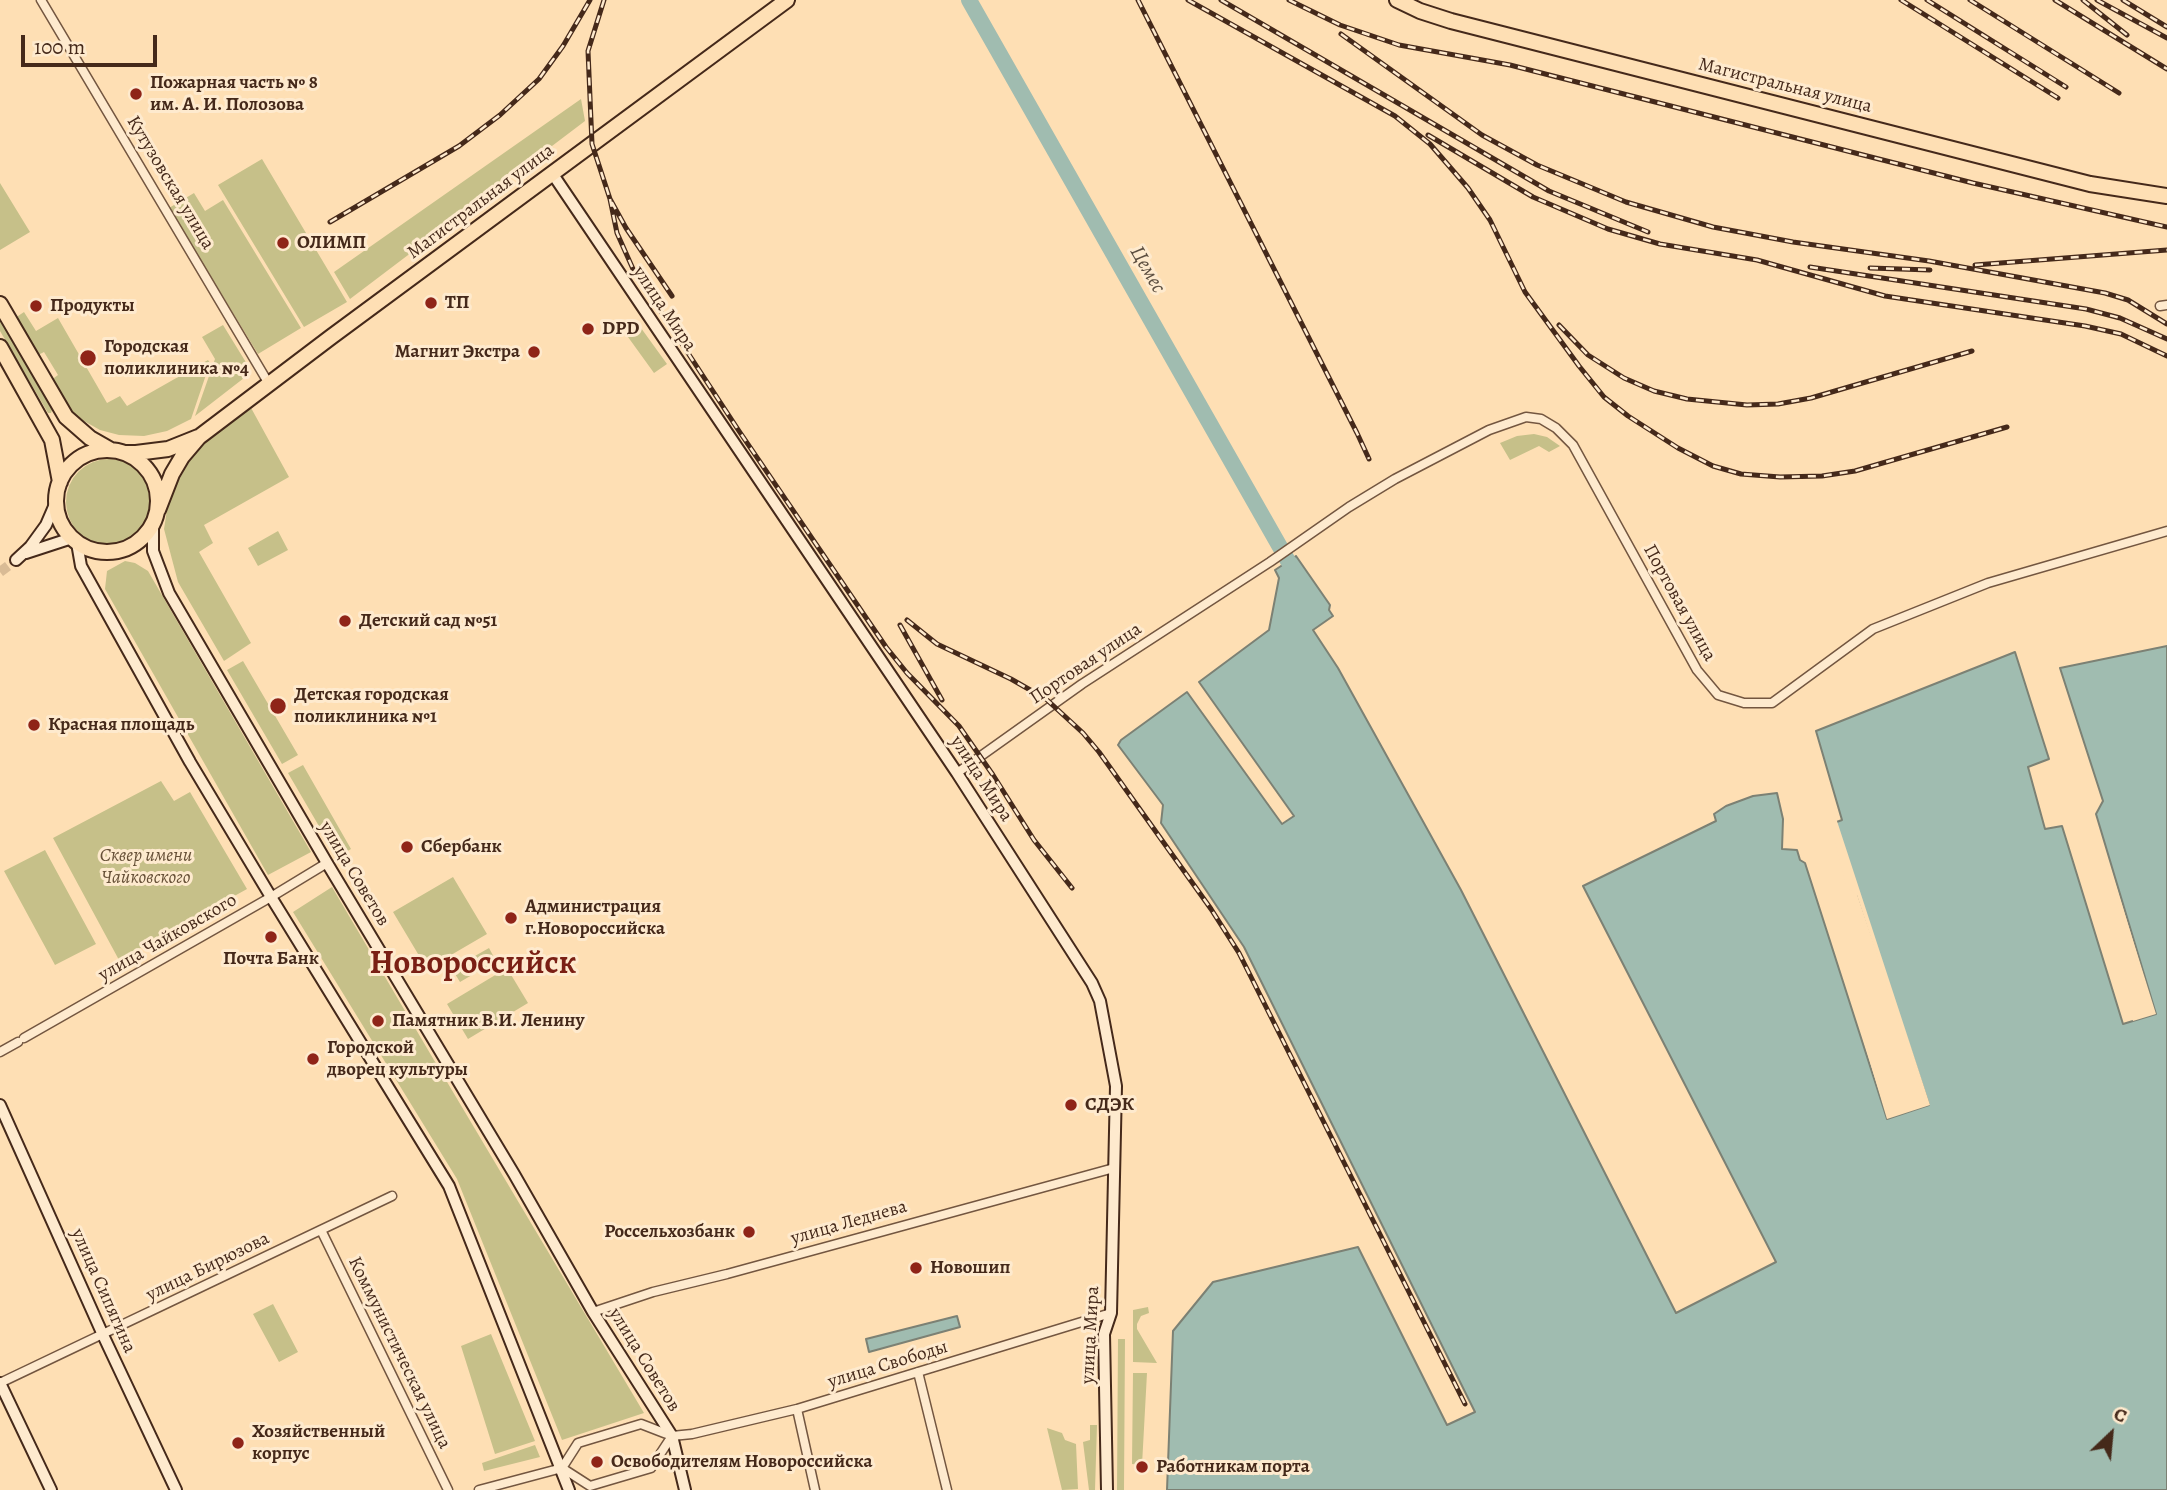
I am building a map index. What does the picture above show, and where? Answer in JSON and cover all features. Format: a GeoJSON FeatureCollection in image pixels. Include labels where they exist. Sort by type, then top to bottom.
{"type":"FeatureCollection","features":[{"type":"Feature","properties":{"kind":"highway","name":"Магистральная улица"},"geometry":{"type":"LineString","coordinates":[[158,510],[172,474],[199,437],[787,0]]}},
{"type":"Feature","properties":{"kind":"highway","name":"Магистральная улица"},"geometry":{"type":"LineString","coordinates":[[1397,0],[1451,21],[2076,181],[2167,196]]}},
{"type":"Feature","properties":{"kind":"highway"},"geometry":{"type":"LineString","coordinates":[[0,304],[66,417],[90,438],[141,462],[154,479],[158,510],[146,535],[125,549],[100,552],[75,540],[58,516],[56,502],[60,482],[71,464],[100,450],[117,451]]}},
{"type":"Feature","properties":{"kind":"highway"},"geometry":{"type":"LineString","coordinates":[[0,347],[52,440],[60,482]]}},
{"type":"Feature","properties":{"kind":"highway","name":"Магистральная улица"},"geometry":{"type":"LineString","coordinates":[[117,451],[136,453],[167,449],[199,437]]}},
{"type":"Feature","properties":{"kind":"street","name":"Кутузовская улица"},"geometry":{"type":"LineString","coordinates":[[41,0],[269,384]]}},
{"type":"Feature","properties":{"kind":"street","name":"улица Мира"},"geometry":{"type":"LineString","coordinates":[[552,173],[957,773],[1092,983],[1100,1001],[1116,1086],[1111,1313],[1104,1334],[1107,1490]]}},
{"type":"Feature","properties":{"kind":"street","name":"Портовая улица"},"geometry":{"type":"LineString","coordinates":[[957,773],[1151,638],[1270,562],[1349,507],[1395,479],[1489,430],[1526,418],[1541,419],[1556,428],[1573,445],[1697,670],[1717,695],[1744,703],[1772,703],[1873,629],[1988,583],[2167,531]]}},
{"type":"Feature","properties":{"kind":"street"},"geometry":{"type":"LineString","coordinates":[[56,502],[46,525],[20,557],[75,540],[81,566],[111,623],[271,897],[449,1186],[569,1490]]}},
{"type":"Feature","properties":{"kind":"street","name":"улица Советов"},"geometry":{"type":"LineString","coordinates":[[153,525],[153,551],[169,593],[593,1312],[672,1436],[685,1490]]}},
{"type":"Feature","properties":{"kind":"street","name":"улица Чайковского"},"geometry":{"type":"LineString","coordinates":[[0,1052],[327,863]]}},
{"type":"Feature","properties":{"kind":"street","name":"улица Сипягина"},"geometry":{"type":"LineString","coordinates":[[0,1105],[176,1490]]}},
{"type":"Feature","properties":{"kind":"street","name":"улица Леднева"},"geometry":{"type":"LineString","coordinates":[[593,1312],[653,1292],[1114,1168]]}},
{"type":"Feature","properties":{"kind":"street","name":"улица Бирюзова"},"geometry":{"type":"LineString","coordinates":[[0,1383],[392,1196]]}},
{"type":"Feature","properties":{"kind":"street","name":"Коммунистическая улица"},"geometry":{"type":"LineString","coordinates":[[321,1230],[448,1490]]}},
{"type":"Feature","properties":{"kind":"street","name":"улица Свободы"},"geometry":{"type":"LineString","coordinates":[[562,1468],[578,1443],[609,1433],[641,1424],[672,1436],[692,1434],[797,1409],[1111,1313]]}},
{"type":"Feature","properties":{"kind":"street"},"geometry":{"type":"LineString","coordinates":[[918,1372],[947,1490]]}},
{"type":"Feature","properties":{"kind":"street"},"geometry":{"type":"LineString","coordinates":[[0,1383],[51,1490]]}},
{"type":"Feature","properties":{"kind":"street"},"geometry":{"type":"LineString","coordinates":[[797,1409],[815,1490]]}},
{"type":"Feature","properties":{"kind":"street"},"geometry":{"type":"LineString","coordinates":[[479,1490],[562,1468],[590,1486],[651,1468],[672,1436]]}},
{"type":"Feature","properties":{"kind":"green space"},"geometry":{"type":"Polygon","coordinates":[[[581,99],[585,121],[350,299],[334,272],[581,99]]]}},
{"type":"Feature","properties":{"kind":"green space","name":"ОЛИМП"},"geometry":{"type":"Polygon","coordinates":[[[262,159],[347,302],[304,327],[218,185],[262,159]]]}},
{"type":"Feature","properties":{"kind":"green space"},"geometry":{"type":"Polygon","coordinates":[[[0,183],[30,232],[0,250],[0,183]]]}},
{"type":"Feature","properties":{"kind":"green space"},"geometry":{"type":"Polygon","coordinates":[[[194,193],[205,211],[223,200],[301,328],[258,354],[169,208],[194,193]]]}},
{"type":"Feature","properties":{"kind":"green space"},"geometry":{"type":"Polygon","coordinates":[[[24,312],[36,331],[58,318],[107,403],[120,396],[127,406],[208,360],[210,363],[191,419],[167,431],[144,436],[119,435],[100,430],[84,421],[70,410],[50,381],[58,375],[44,352],[38,355],[15,318],[24,312]]]}},
{"type":"Feature","properties":{"kind":"green space"},"geometry":{"type":"Polygon","coordinates":[[[0,319],[52,410],[51,413],[48,413],[0,331],[0,319]]]}},
{"type":"Feature","properties":{"kind":"green space"},"geometry":{"type":"Polygon","coordinates":[[[223,325],[247,364],[249,372],[195,416],[215,359],[202,337],[223,325]]]}},
{"type":"Feature","properties":{"kind":"green space"},"geometry":{"type":"Polygon","coordinates":[[[641,328],[667,364],[654,373],[628,337],[641,328]]]}},
{"type":"Feature","properties":{"kind":"green space"},"geometry":{"type":"Polygon","coordinates":[[[250,406],[289,477],[204,525],[213,543],[199,552],[251,643],[224,661],[178,582],[164,529],[167,510],[177,483],[192,457],[210,437],[250,406]]]}},
{"type":"Feature","properties":{"kind":"green space"},"geometry":{"type":"Polygon","coordinates":[[[1534,434],[1547,437],[1560,446],[1549,452],[1539,446],[1510,460],[1500,443],[1517,436],[1534,434]]]}},
{"type":"Feature","properties":{"kind":"green space"},"geometry":{"type":"Polygon","coordinates":[[[109,459],[133,466],[145,478],[152,502],[145,526],[133,538],[109,545],[85,538],[73,526],[66,502],[73,478],[85,466],[109,459]]]}},
{"type":"Feature","properties":{"kind":"green space"},"geometry":{"type":"Polygon","coordinates":[[[278,531],[288,550],[258,566],[248,548],[278,531]]]}},
{"type":"Feature","properties":{"kind":"green space"},"geometry":{"type":"Polygon","coordinates":[[[125,561],[135,563],[148,571],[311,852],[268,875],[105,589],[107,571],[125,561]]]}},
{"type":"Feature","properties":{"kind":"green space"},"geometry":{"type":"Polygon","coordinates":[[[243,661],[298,755],[282,764],[227,670],[243,661]]]}},
{"type":"Feature","properties":{"kind":"green space"},"geometry":{"type":"Polygon","coordinates":[[[303,765],[351,849],[337,857],[288,773],[303,765]]]}},
{"type":"Feature","properties":{"kind":"green space","name":"Сквер имени Чайковского"},"geometry":{"type":"Polygon","coordinates":[[[161,781],[174,801],[190,792],[247,889],[119,960],[53,838],[161,781]]]}},
{"type":"Feature","properties":{"kind":"green space"},"geometry":{"type":"Polygon","coordinates":[[[45,850],[96,944],[55,965],[4,871],[45,850]]]}},
{"type":"Feature","properties":{"kind":"green space"},"geometry":{"type":"Polygon","coordinates":[[[453,877],[487,934],[427,969],[393,912],[453,877]]]}},
{"type":"Feature","properties":{"kind":"green space"},"geometry":{"type":"Polygon","coordinates":[[[332,887],[644,1413],[562,1440],[457,1179],[293,912],[332,887]]]}},
{"type":"Feature","properties":{"kind":"green space"},"geometry":{"type":"Polygon","coordinates":[[[489,948],[496,961],[460,982],[452,969],[489,948]]]}},
{"type":"Feature","properties":{"kind":"green space"},"geometry":{"type":"Polygon","coordinates":[[[507,968],[528,1003],[468,1039],[447,1004],[507,968]]]}},
{"type":"Feature","properties":{"kind":"green space"},"geometry":{"type":"Polygon","coordinates":[[[273,1304],[298,1352],[279,1362],[253,1314],[273,1304]]]}},
{"type":"Feature","properties":{"kind":"green space"},"geometry":{"type":"Polygon","coordinates":[[[1148,1307],[1149,1313],[1141,1316],[1137,1329],[1157,1363],[1133,1362],[1133,1310],[1148,1307]]]}},
{"type":"Feature","properties":{"kind":"green space"},"geometry":{"type":"Polygon","coordinates":[[[491,1334],[535,1441],[495,1454],[461,1346],[491,1334]]]}},
{"type":"Feature","properties":{"kind":"green space"},"geometry":{"type":"Polygon","coordinates":[[[1118,1339],[1125,1339],[1124,1490],[1117,1490],[1118,1339]]]}},
{"type":"Feature","properties":{"kind":"green space"},"geometry":{"type":"Polygon","coordinates":[[[1133,1373],[1147,1373],[1142,1465],[1132,1464],[1133,1373]]]}},
{"type":"Feature","properties":{"kind":"green space"},"geometry":{"type":"Polygon","coordinates":[[[1090,1425],[1097,1425],[1095,1490],[1089,1490],[1083,1442],[1090,1440],[1090,1425]]]}},
{"type":"Feature","properties":{"kind":"green space"},"geometry":{"type":"Polygon","coordinates":[[[1047,1428],[1062,1433],[1065,1440],[1076,1444],[1078,1489],[1062,1490],[1047,1428]]]}},
{"type":"Feature","properties":{"kind":"green space"},"geometry":{"type":"Polygon","coordinates":[[[535,1445],[540,1457],[484,1471],[482,1463],[535,1445]]]}},
{"type":"Feature","properties":{"kind":"shaded area"},"geometry":{"type":"Polygon","coordinates":[[[1296,556],[1330,605],[1329,610],[1333,616],[1313,630],[1338,668],[1461,890],[1676,1313],[1776,1262],[1583,886],[1716,821],[1714,814],[1726,806],[1753,796],[1777,793],[1783,819],[1782,849],[1797,850],[1800,860],[1805,863],[1887,1119],[1929,1105],[1834,823],[1842,820],[1816,731],[2015,652],[2049,759],[2028,767],[2045,829],[2062,826],[2123,1024],[2156,1014],[2096,814],[2103,801],[2060,668],[2167,646],[2167,1490],[1167,1490],[1173,1331],[1213,1282],[1358,1247],[1447,1425],[1475,1412],[1244,947],[1161,823],[1163,805],[1118,745],[1121,740],[1187,692],[1282,824],[1294,816],[1199,682],[1269,630],[1279,578],[1275,570],[1296,556]]]}},
{"type":"Feature","properties":{"kind":"shaded area"},"geometry":{"type":"Polygon","coordinates":[[[957,1316],[960,1327],[869,1352],[866,1339],[957,1316]]]}},
{"type":"Feature","properties":{"kind":"pier"},"geometry":{"type":"Polygon","coordinates":[[[2093,812],[2156,1014],[2133,1021],[2132,1018],[2152,1012],[2093,812]]]}},
{"type":"Feature","properties":{"kind":"pier"},"geometry":{"type":"Polygon","coordinates":[[[1836,818],[1930,1105],[1887,1119],[1853,1005],[1889,1115],[1925,1103],[1857,895],[1846,887],[1830,823],[1836,818]]]}},
{"type":"Feature","properties":{"kind":"waterway","name":"Цемес"},"geometry":{"type":"LineString","coordinates":[[969,0],[1288,561]]}},
{"type":"Feature","properties":{"kind":"tunnel"},"geometry":{"type":"LineString","coordinates":[[0,572],[16,560]]}},
{"type":"Feature","properties":{"kind":"railway"},"geometry":{"type":"LineString","coordinates":[[330,222],[459,146],[500,115],[539,79],[563,46],[590,0]]}},
{"type":"Feature","properties":{"kind":"railway"},"geometry":{"type":"LineString","coordinates":[[604,0],[588,51],[592,144],[610,199],[626,228],[672,296]]}},
{"type":"Feature","properties":{"kind":"railway"},"geometry":{"type":"LineString","coordinates":[[1138,0],[1369,459]]}},
{"type":"Feature","properties":{"kind":"railway"},"geometry":{"type":"LineString","coordinates":[[1188,0],[1395,116],[1430,144],[1468,188],[1490,220],[1525,292],[1604,397],[1678,448],[1713,466],[1741,474],[1822,476],[1855,471],[2007,427]]}},
{"type":"Feature","properties":{"kind":"railway"},"geometry":{"type":"LineString","coordinates":[[1221,0],[1549,191],[1648,232]]}},
{"type":"Feature","properties":{"kind":"railway"},"geometry":{"type":"LineString","coordinates":[[1289,0],[1340,25],[1399,45],[1510,65],[1973,183],[2167,227]]}},
{"type":"Feature","properties":{"kind":"railway"},"geometry":{"type":"LineString","coordinates":[[1901,0],[2058,98]]}},
{"type":"Feature","properties":{"kind":"railway"},"geometry":{"type":"LineString","coordinates":[[1927,0],[2066,87]]}},
{"type":"Feature","properties":{"kind":"railway"},"geometry":{"type":"LineString","coordinates":[[1970,0],[2119,93]]}},
{"type":"Feature","properties":{"kind":"railway"},"geometry":{"type":"LineString","coordinates":[[2055,0],[2167,69]]}},
{"type":"Feature","properties":{"kind":"railway"},"geometry":{"type":"LineString","coordinates":[[2083,0],[2127,35]]}},
{"type":"Feature","properties":{"kind":"railway"},"geometry":{"type":"LineString","coordinates":[[2097,0],[2167,38]]}},
{"type":"Feature","properties":{"kind":"railway"},"geometry":{"type":"LineString","coordinates":[[2123,0],[2167,27]]}},
{"type":"Feature","properties":{"kind":"railway"},"geometry":{"type":"LineString","coordinates":[[1341,34],[1482,135],[1537,165],[1626,202],[1713,227],[1793,242],[1929,261],[2105,293],[2128,300],[2167,324]]}},
{"type":"Feature","properties":{"kind":"railway"},"geometry":{"type":"LineString","coordinates":[[1428,135],[1533,197],[1608,229],[1660,244],[1757,260],[1885,296],[2085,326],[2121,334],[2167,356]]}},
{"type":"Feature","properties":{"kind":"railway"},"geometry":{"type":"LineString","coordinates":[[610,199],[617,233],[633,269],[739,431],[886,647],[907,673],[959,726],[1034,840],[1072,888]]}},
{"type":"Feature","properties":{"kind":"railway"},"geometry":{"type":"LineString","coordinates":[[1975,265],[2167,250]]}},
{"type":"Feature","properties":{"kind":"railway"},"geometry":{"type":"LineString","coordinates":[[1810,267],[2086,309],[2120,318],[2167,339]]}},
{"type":"Feature","properties":{"kind":"railway"},"geometry":{"type":"LineString","coordinates":[[1870,268],[1930,270]]}},
{"type":"Feature","properties":{"kind":"railway"},"geometry":{"type":"LineString","coordinates":[[1559,325],[1588,355],[1624,378],[1654,391],[1687,399],[1747,405],[1778,404],[1811,398],[1972,351]]}},
{"type":"Feature","properties":{"kind":"railway"},"geometry":{"type":"LineString","coordinates":[[907,620],[937,644],[1046,699],[1083,733],[1211,909],[1239,953],[1465,1404]]}},
{"type":"Feature","properties":{"kind":"railway"},"geometry":{"type":"LineString","coordinates":[[900,625],[942,700]]}},
{"type":"Feature","properties":{"kind":"place","name":"Пожарная часть № 8 им. А. И. Полозова"},"geometry":{"type":"Point","coordinates":[136,94]}},
{"type":"Feature","properties":{"kind":"place","name":"ОЛИМП"},"geometry":{"type":"Point","coordinates":[283,243]}},
{"type":"Feature","properties":{"kind":"place","name":"ТП"},"geometry":{"type":"Point","coordinates":[431,303]}},
{"type":"Feature","properties":{"kind":"place","name":"Продукты"},"geometry":{"type":"Point","coordinates":[36,306]}},
{"type":"Feature","properties":{"kind":"place","name":"DPD"},"geometry":{"type":"Point","coordinates":[588,329]}},
{"type":"Feature","properties":{"kind":"place","name":"Магнит Экстра"},"geometry":{"type":"Point","coordinates":[534,352]}},
{"type":"Feature","properties":{"kind":"place","name":"Городская поликлиника №4"},"geometry":{"type":"Point","coordinates":[88,358]}},
{"type":"Feature","properties":{"kind":"place","name":"Детский сад №51"},"geometry":{"type":"Point","coordinates":[345,621]}},
{"type":"Feature","properties":{"kind":"place","name":"Детская городская поликлиника №1"},"geometry":{"type":"Point","coordinates":[278,706]}},
{"type":"Feature","properties":{"kind":"place","name":"Красная площадь"},"geometry":{"type":"Point","coordinates":[34,725]}},
{"type":"Feature","properties":{"kind":"place","name":"Сбербанк"},"geometry":{"type":"Point","coordinates":[407,847]}},
{"type":"Feature","properties":{"kind":"place","name":"Администрация г.Новороссийска"},"geometry":{"type":"Point","coordinates":[511,918]}},
{"type":"Feature","properties":{"kind":"place","name":"Почта Банк"},"geometry":{"type":"Point","coordinates":[271,937]}},
{"type":"Feature","properties":{"kind":"place","name":"Памятник В.И. Ленину"},"geometry":{"type":"Point","coordinates":[378,1021]}},
{"type":"Feature","properties":{"kind":"place","name":"Городской дворец культуры"},"geometry":{"type":"Point","coordinates":[313,1059]}},
{"type":"Feature","properties":{"kind":"place","name":"СДЭК"},"geometry":{"type":"Point","coordinates":[1071,1105]}},
{"type":"Feature","properties":{"kind":"place","name":"Россельхозбанк"},"geometry":{"type":"Point","coordinates":[749,1232]}},
{"type":"Feature","properties":{"kind":"place","name":"Новошип"},"geometry":{"type":"Point","coordinates":[916,1268]}},
{"type":"Feature","properties":{"kind":"place","name":"Хозяйственный корпус"},"geometry":{"type":"Point","coordinates":[238,1443]}},
{"type":"Feature","properties":{"kind":"place","name":"Освободителям Новороссийска"},"geometry":{"type":"Point","coordinates":[597,1462]}},
{"type":"Feature","properties":{"kind":"place","name":"Работникам порта"},"geometry":{"type":"Point","coordinates":[1142,1467]}},
{"type":"Feature","properties":{"kind":"district","name":"Новороссийск"},"geometry":{"type":"Point","coordinates":[473,965]}}]}
